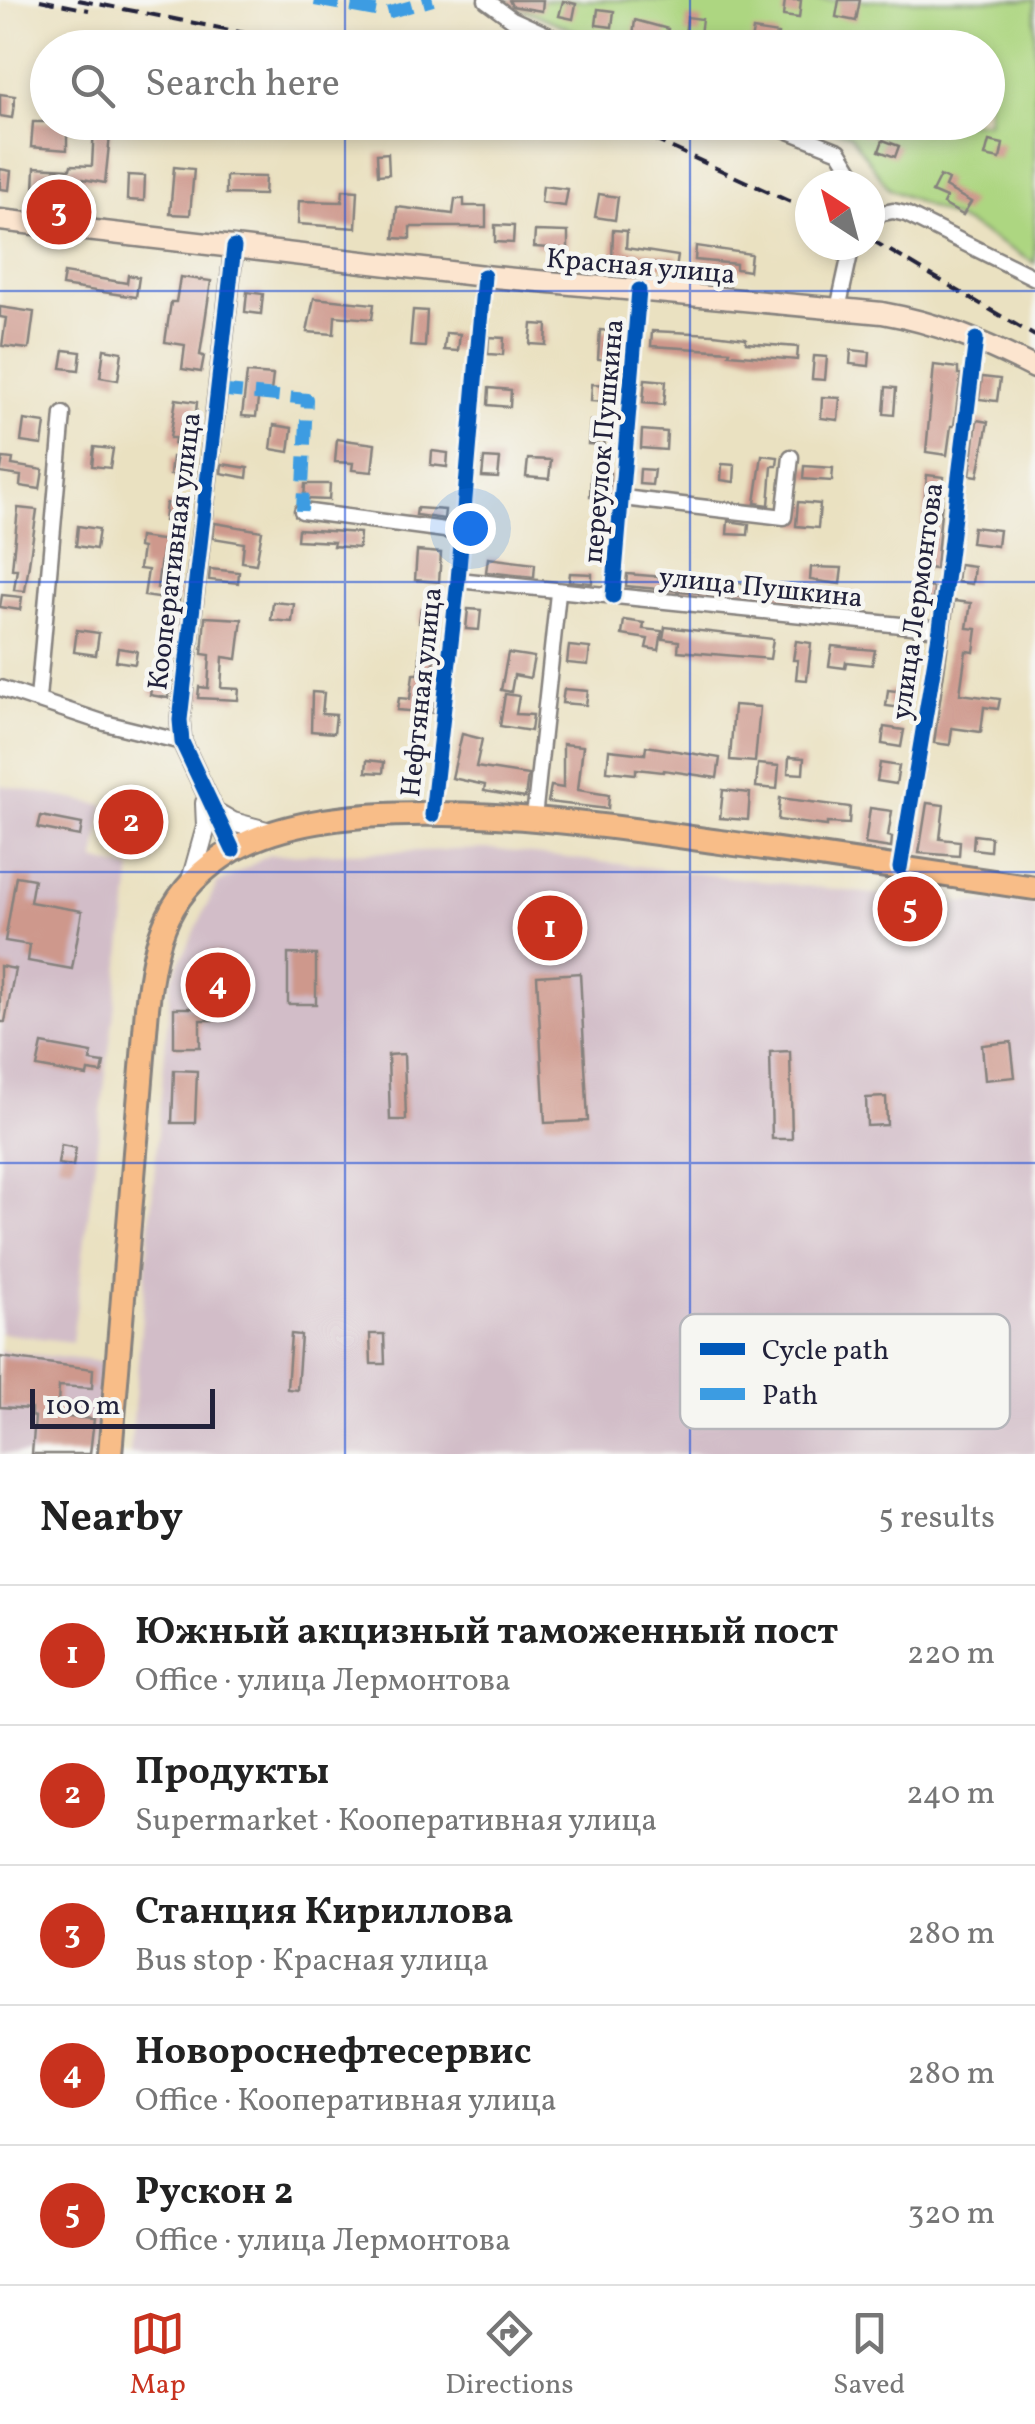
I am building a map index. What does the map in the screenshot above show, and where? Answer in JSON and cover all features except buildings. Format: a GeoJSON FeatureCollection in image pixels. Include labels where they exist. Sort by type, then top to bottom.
{"type":"FeatureCollection","features":[{"type":"Feature","properties":{"kind":"main road","name":"Красная улица"},"geometry":{"type":"LineString","coordinates":[[0,220],[484,276],[838,309],[928,322],[976,339],[1035,368]]}},
{"type":"Feature","properties":{"kind":"main road"},"geometry":{"type":"LineString","coordinates":[[110,1454],[152,963],[162,928],[190,886],[233,850],[274,832],[319,823],[432,815],[534,818],[1035,888]]}},
{"type":"Feature","properties":{"kind":"street"},"geometry":{"type":"LineString","coordinates":[[486,0],[536,30]]}},
{"type":"Feature","properties":{"kind":"street"},"geometry":{"type":"LineString","coordinates":[[811,140],[839,151],[851,170]]}},
{"type":"Feature","properties":{"kind":"street"},"geometry":{"type":"LineString","coordinates":[[885,212],[906,214],[1035,278]]}},
{"type":"Feature","properties":{"kind":"street","name":"Кооперативная улица"},"geometry":{"type":"LineString","coordinates":[[233,850],[182,742],[180,703],[234,247]]}},
{"type":"Feature","properties":{"kind":"street"},"geometry":{"type":"LineString","coordinates":[[838,309],[849,260]]}},
{"type":"Feature","properties":{"kind":"street","name":"Нефтяная улица"},"geometry":{"type":"LineString","coordinates":[[432,815],[458,580],[484,276]]}},
{"type":"Feature","properties":{"kind":"street","name":"переулок Пушкина"},"geometry":{"type":"LineString","coordinates":[[614,596],[639,290]]}},
{"type":"Feature","properties":{"kind":"street","name":"улица Лермонтова"},"geometry":{"type":"LineString","coordinates":[[900,868],[940,630],[976,339]]}},
{"type":"Feature","properties":{"kind":"street"},"geometry":{"type":"LineString","coordinates":[[38,699],[62,414]]}},
{"type":"Feature","properties":{"kind":"street"},"geometry":{"type":"LineString","coordinates":[[624,498],[784,518],[791,458]]}},
{"type":"Feature","properties":{"kind":"street"},"geometry":{"type":"LineString","coordinates":[[302,510],[460,532]]}},
{"type":"Feature","properties":{"kind":"street","name":"улица Пушкина"},"geometry":{"type":"LineString","coordinates":[[458,580],[940,630]]}},
{"type":"Feature","properties":{"kind":"street"},"geometry":{"type":"LineString","coordinates":[[534,818],[558,593]]}},
{"type":"Feature","properties":{"kind":"street"},"geometry":{"type":"LineString","coordinates":[[0,688],[105,723],[182,742]]}},
{"type":"Feature","properties":{"kind":"street"},"geometry":{"type":"LineString","coordinates":[[190,886],[206,827],[204,792]]}},
{"type":"Feature","properties":{"kind":"street"},"geometry":{"type":"LineString","coordinates":[[214,811],[233,822],[274,832]]}},
{"type":"Feature","properties":{"kind":"shaded area"},"geometry":{"type":"Polygon","coordinates":[[[0,785],[104,805],[95,860],[132,870],[72,1342],[0,1333],[0,785]]]}},
{"type":"Feature","properties":{"kind":"shaded area"},"geometry":{"type":"Polygon","coordinates":[[[491,849],[941,902],[1035,903],[1035,1454],[130,1454],[171,981],[217,884],[269,855],[491,849]]]}},
{"type":"Feature","properties":{"kind":"shaded area"},"geometry":{"type":"Polygon","coordinates":[[[0,1351],[104,1362],[94,1454],[0,1454],[0,1351]]]}},
{"type":"Feature","properties":{"kind":"green space"},"geometry":{"type":"Polygon","coordinates":[[[508,0],[1035,0],[1035,263],[967,224],[889,189],[885,170],[875,170],[854,140],[1005,140],[1005,30],[573,30],[508,0]]]}},
{"type":"Feature","properties":{"kind":"railway"},"geometry":{"type":"LineString","coordinates":[[40,0],[89,10]]}},
{"type":"Feature","properties":{"kind":"railway"},"geometry":{"type":"LineString","coordinates":[[78,0],[230,30]]}},
{"type":"Feature","properties":{"kind":"railway"},"geometry":{"type":"LineString","coordinates":[[655,140],[795,204]]}},
{"type":"Feature","properties":{"kind":"railway"},"geometry":{"type":"LineString","coordinates":[[885,248],[1035,336]]}},
{"type":"Feature","properties":{"kind":"marked path"},"geometry":{"type":"LineString","coordinates":[[315,0],[387,13],[433,0]]}},
{"type":"Feature","properties":{"kind":"marked path"},"geometry":{"type":"LineString","coordinates":[[217,390],[307,399],[302,511]]}},
{"type":"Feature","properties":{"kind":"cycle path"},"geometry":{"type":"LineString","coordinates":[[233,850],[182,742],[180,720],[234,247]]}},
{"type":"Feature","properties":{"kind":"cycle path"},"geometry":{"type":"LineString","coordinates":[[432,815],[458,580],[484,276]]}},
{"type":"Feature","properties":{"kind":"cycle path"},"geometry":{"type":"LineString","coordinates":[[613,596],[639,290]]}},
{"type":"Feature","properties":{"kind":"cycle path"},"geometry":{"type":"LineString","coordinates":[[900,868],[940,629],[976,339]]}},
{"type":"Feature","properties":{"kind":"place","name":"Станция Кириллова"},"geometry":{"type":"Point","coordinates":[59,212]}},
{"type":"Feature","properties":{"kind":"place","name":"Продукты"},"geometry":{"type":"Point","coordinates":[131,822]}},
{"type":"Feature","properties":{"kind":"place","name":"Рускон 2"},"geometry":{"type":"Point","coordinates":[910,909]}},
{"type":"Feature","properties":{"kind":"place","name":"Южный акцизный таможенный пост"},"geometry":{"type":"Point","coordinates":[550,928]}},
{"type":"Feature","properties":{"kind":"place","name":"Новороснефтесервис"},"geometry":{"type":"Point","coordinates":[218,985]}}]}
